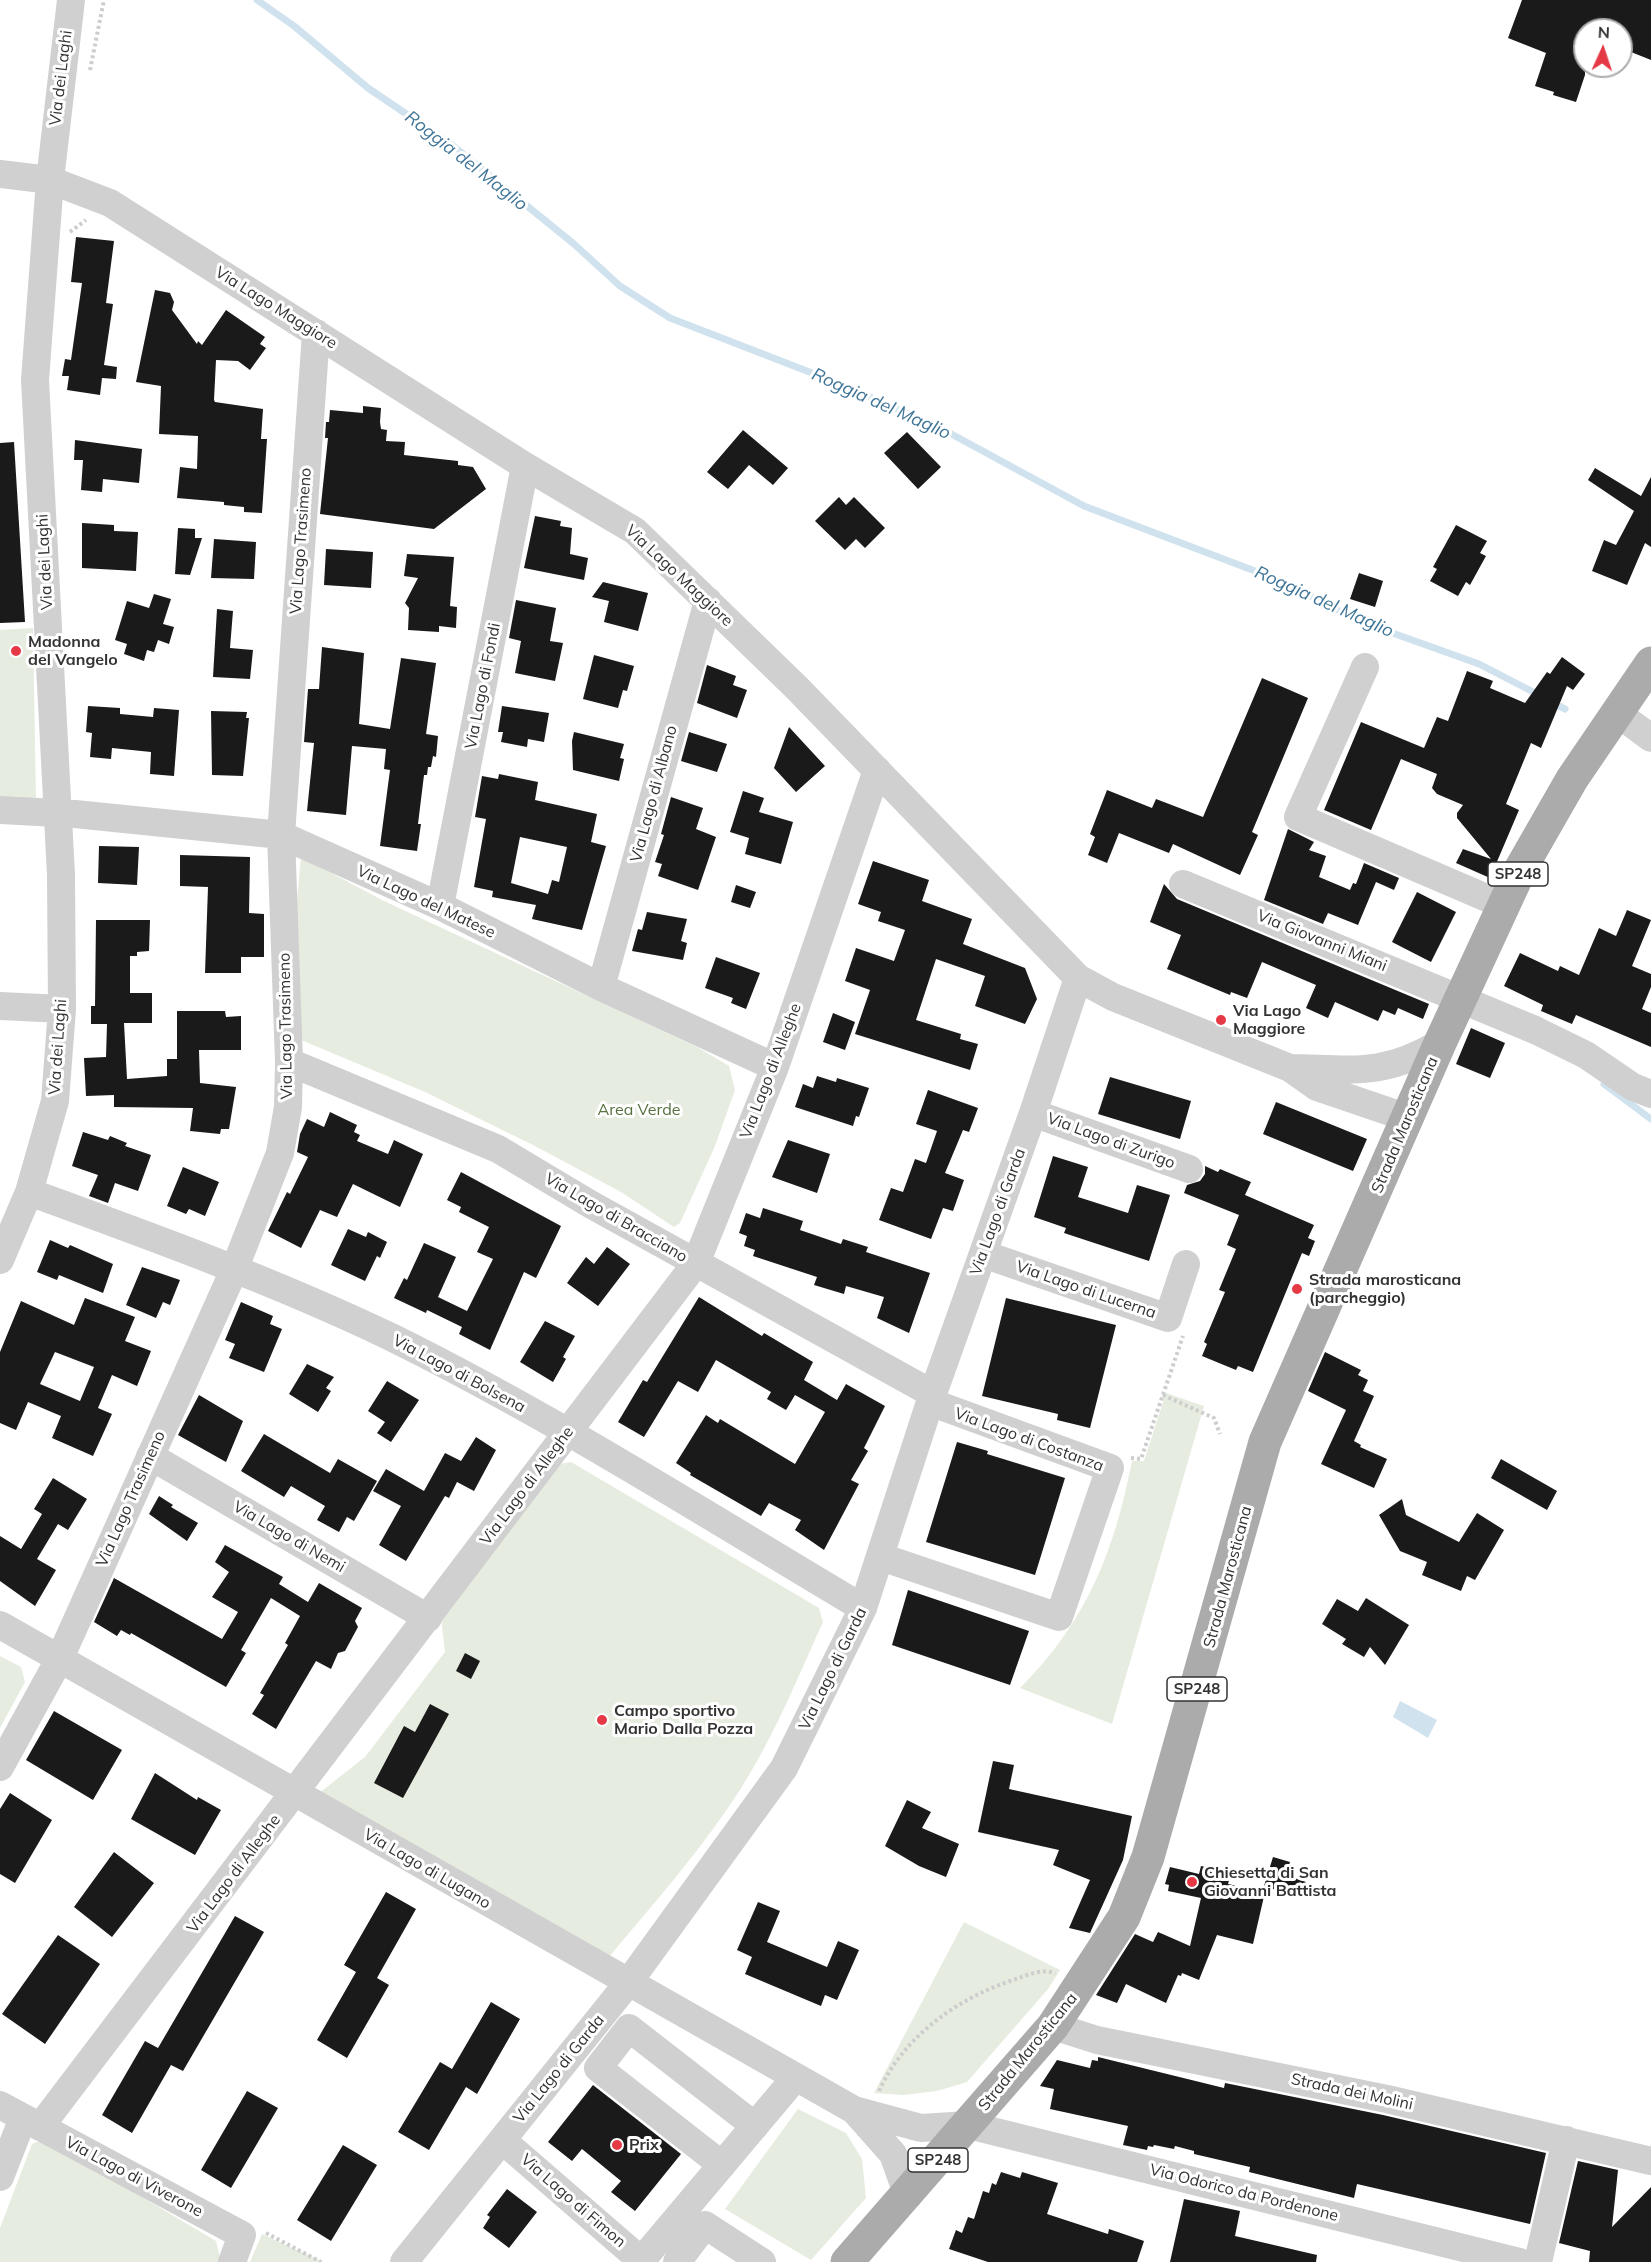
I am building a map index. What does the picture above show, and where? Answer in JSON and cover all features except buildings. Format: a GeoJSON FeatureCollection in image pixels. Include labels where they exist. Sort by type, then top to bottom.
{"type":"FeatureCollection","features":[{"type":"Feature","properties":{"kind":"main road","name":"Strada Marosticana"},"geometry":{"type":"LineString","coordinates":[[848,2262],[908,2196],[1053,2026],[1124,1917],[1148,1857],[1265,1442],[1503,905],[1572,779],[1651,663]]}},
{"type":"Feature","properties":{"kind":"street","name":"Via dei Laghi"},"geometry":{"type":"LineString","coordinates":[[2,1247],[29,1192],[55,1101],[62,1009],[61,875],[35,380],[50,180],[71,0]]}},
{"type":"Feature","properties":{"kind":"street","name":"Via Lago Maggiore"},"geometry":{"type":"LineString","coordinates":[[0,174],[50,180],[110,203],[525,466],[635,531],[877,770],[1078,978],[1113,997],[1290,1068],[1317,1087],[1408,1119]]}},
{"type":"Feature","properties":{"kind":"street","name":"Via Lago Trasimeno"},"geometry":{"type":"LineString","coordinates":[[0,1767],[60,1658],[234,1270],[280,1153],[288,1107],[289,1062],[281,835],[316,333]]}},
{"type":"Feature","properties":{"kind":"street","name":"Via Lago di Fondi"},"geometry":{"type":"LineString","coordinates":[[440,906],[525,466]]}},
{"type":"Feature","properties":{"kind":"street","name":"Via Lago di Albano"},"geometry":{"type":"LineString","coordinates":[[601,987],[708,601]]}},
{"type":"Feature","properties":{"kind":"street"},"geometry":{"type":"LineString","coordinates":[[1365,667],[1298,817],[1503,905]]}},
{"type":"Feature","properties":{"kind":"street"},"geometry":{"type":"LineString","coordinates":[[1617,713],[1651,738]]}},
{"type":"Feature","properties":{"kind":"street","name":"Via Lago di Alleghe"},"geometry":{"type":"LineString","coordinates":[[0,2177],[21,2117],[296,1794],[696,1263],[775,1067],[877,770]]}},
{"type":"Feature","properties":{"kind":"street","name":"Via Lago del Matese"},"geometry":{"type":"LineString","coordinates":[[0,810],[57,813],[281,835],[440,906],[601,987],[775,1067]]}},
{"type":"Feature","properties":{"kind":"street","name":"Via Giovanni Miani"},"geometry":{"type":"LineString","coordinates":[[1183,884],[1461,998],[1586,1055],[1633,1087],[1651,1094]]}},
{"type":"Feature","properties":{"kind":"street","name":"Via Lago di Garda"},"geometry":{"type":"LineString","coordinates":[[404,2262],[628,1983],[784,1768],[863,1608],[931,1398],[1033,1113],[1078,978]]}},
{"type":"Feature","properties":{"kind":"street"},"geometry":{"type":"LineString","coordinates":[[0,1006],[62,1009]]}},
{"type":"Feature","properties":{"kind":"street","name":"Via Lago Maggiore"},"geometry":{"type":"LineString","coordinates":[[1290,1068],[1369,1070],[1403,1063],[1440,1043]]}},
{"type":"Feature","properties":{"kind":"street","name":"Via Lago di Bracciano"},"geometry":{"type":"LineString","coordinates":[[289,1062],[498,1149],[931,1398]]}},
{"type":"Feature","properties":{"kind":"street","name":"Via Lago di Zurigo"},"geometry":{"type":"LineString","coordinates":[[1033,1113],[1189,1169]]}},
{"type":"Feature","properties":{"kind":"street","name":"Via Lago di Bolsena"},"geometry":{"type":"LineString","coordinates":[[29,1192],[234,1270],[390,1337],[567,1433],[863,1608]]}},
{"type":"Feature","properties":{"kind":"street","name":"Via Lago di Lucerna"},"geometry":{"type":"LineString","coordinates":[[983,1254],[1168,1318],[1186,1264]]}},
{"type":"Feature","properties":{"kind":"street","name":"Via Lago di Costanza"},"geometry":{"type":"LineString","coordinates":[[881,1557],[1059,1617],[1110,1468],[931,1398]]}},
{"type":"Feature","properties":{"kind":"street","name":"Via Lago di Nemi"},"geometry":{"type":"LineString","coordinates":[[150,1456],[428,1618]]}},
{"type":"Feature","properties":{"kind":"street","name":"Via Lago di Lugano"},"geometry":{"type":"LineString","coordinates":[[0,1625],[795,2078],[861,2112],[921,2128],[968,2125]]}},
{"type":"Feature","properties":{"kind":"street","name":"Strada dei Molini"},"geometry":{"type":"LineString","coordinates":[[1053,2026],[1097,2040],[1209,2061],[1651,2161]]}},
{"type":"Feature","properties":{"kind":"street"},"geometry":{"type":"LineString","coordinates":[[722,2165],[598,2068],[629,2028],[755,2126]]}},
{"type":"Feature","properties":{"kind":"street"},"geometry":{"type":"LineString","coordinates":[[642,2262],[795,2078]]}},
{"type":"Feature","properties":{"kind":"street","name":"Via Lago di Lugano"},"geometry":{"type":"LineString","coordinates":[[861,2112],[893,2154],[908,2196]]}},
{"type":"Feature","properties":{"kind":"street","name":"Via Lago di Viverone"},"geometry":{"type":"LineString","coordinates":[[21,2117],[242,2235]]}},
{"type":"Feature","properties":{"kind":"street","name":"Via Odorico da Pordenone"},"geometry":{"type":"LineString","coordinates":[[968,2125],[1520,2262]]}},
{"type":"Feature","properties":{"kind":"street","name":"Via Lago di Fimon"},"geometry":{"type":"LineString","coordinates":[[502,2140],[642,2262]]}},
{"type":"Feature","properties":{"kind":"street"},"geometry":{"type":"LineString","coordinates":[[1538,2262],[1566,2140]]}},
{"type":"Feature","properties":{"kind":"street"},"geometry":{"type":"LineString","coordinates":[[677,2262],[705,2225],[762,2262]]}},
{"type":"Feature","properties":{"kind":"street"},"geometry":{"type":"LineString","coordinates":[[232,2262],[242,2235]]}},
{"type":"Feature","properties":{"kind":"path"},"geometry":{"type":"LineString","coordinates":[[69,244],[70,232],[110,203]]}},
{"type":"Feature","properties":{"kind":"path"},"geometry":{"type":"LineString","coordinates":[[1124,1457],[1141,1459],[1184,1333],[1168,1318]]}},
{"type":"Feature","properties":{"kind":"path"},"geometry":{"type":"LineString","coordinates":[[1163,1395],[1214,1418],[1220,1434]]}},
{"type":"Feature","properties":{"kind":"path"},"geometry":{"type":"LineString","coordinates":[[861,2112],[886,2075],[914,2041],[970,1996],[1037,1972],[1051,1971],[1078,1990]]}},
{"type":"Feature","properties":{"kind":"path"},"geometry":{"type":"LineString","coordinates":[[242,2235],[255,2227],[321,2262]]}},
{"type":"Feature","properties":{"kind":"green space"},"geometry":{"type":"Polygon","coordinates":[[[33,628],[36,804],[0,800],[0,630],[33,628]]]}},
{"type":"Feature","properties":{"kind":"green space","name":"Area Verde"},"geometry":{"type":"Polygon","coordinates":[[[301,857],[384,901],[697,1047],[729,1066],[735,1090],[715,1146],[680,1223],[674,1227],[621,1192],[535,1146],[425,1092],[294,1037],[289,987],[301,857]]]}},
{"type":"Feature","properties":{"kind":"green space"},"geometry":{"type":"Polygon","coordinates":[[[1166,1393],[1204,1406],[1112,1724],[1020,1688],[1063,1637],[1094,1583],[1116,1525],[1132,1461],[1144,1461],[1166,1393]]]}},
{"type":"Feature","properties":{"kind":"green space"},"geometry":{"type":"Polygon","coordinates":[[[571,1462],[819,1608],[823,1622],[776,1726],[743,1785],[696,1852],[608,1958],[318,1794],[365,1757],[445,1652],[441,1618],[559,1464],[571,1462]]]}},
{"type":"Feature","properties":{"kind":"green space"},"geometry":{"type":"Polygon","coordinates":[[[0,1656],[21,1667],[25,1682],[0,1728],[0,1656]]]}},
{"type":"Feature","properties":{"kind":"green space"},"geometry":{"type":"Polygon","coordinates":[[[964,1922],[1060,1970],[1048,1989],[967,2082],[937,2091],[904,2095],[874,2093],[964,1922]]]}},
{"type":"Feature","properties":{"kind":"green space"},"geometry":{"type":"Polygon","coordinates":[[[798,2109],[846,2133],[862,2159],[866,2198],[811,2260],[725,2209],[798,2109]]]}},
{"type":"Feature","properties":{"kind":"green space"},"geometry":{"type":"Polygon","coordinates":[[[44,2139],[216,2241],[221,2262],[0,2262],[0,2228],[32,2144],[44,2139]]]}},
{"type":"Feature","properties":{"kind":"green space"},"geometry":{"type":"Polygon","coordinates":[[[262,2234],[324,2262],[250,2262],[262,2234]]]}},
{"type":"Feature","properties":{"kind":"water"},"geometry":{"type":"Polygon","coordinates":[[[1400,1701],[1437,1720],[1428,1738],[1393,1717],[1400,1701]]]}},
{"type":"Feature","properties":{"kind":"waterway","name":"Roggia del Maglio"},"geometry":{"type":"LineString","coordinates":[[257,0],[294,26],[368,88],[452,145],[574,244],[620,286],[670,318],[843,385],[944,430],[1084,506],[1276,579],[1359,621],[1479,664],[1541,696]]}},
{"type":"Feature","properties":{"kind":"waterway","name":"Roggia del Maglio"},"geometry":{"type":"LineString","coordinates":[[1551,702],[1565,709]]}},
{"type":"Feature","properties":{"kind":"waterway","name":"Roggia del Maglio"},"geometry":{"type":"LineString","coordinates":[[1604,1084],[1651,1119]]}},
{"type":"Feature","properties":{"kind":"place","name":"Madonna del Vangelo"},"geometry":{"type":"Point","coordinates":[16,651]}},
{"type":"Feature","properties":{"kind":"place","name":"Via Lago Maggiore"},"geometry":{"type":"Point","coordinates":[1221,1020]}},
{"type":"Feature","properties":{"kind":"place","name":"Strada marosticana (parcheggio)"},"geometry":{"type":"Point","coordinates":[1297,1289]}},
{"type":"Feature","properties":{"kind":"place","name":"Campo sportivo Mario Dalla Pozza"},"geometry":{"type":"Point","coordinates":[602,1720]}},
{"type":"Feature","properties":{"kind":"place","name":"Chiesetta di San Giovanni Battista"},"geometry":{"type":"Point","coordinates":[1192,1882]}},
{"type":"Feature","properties":{"kind":"place","name":"Prix"},"geometry":{"type":"Point","coordinates":[617,2145]}}]}
